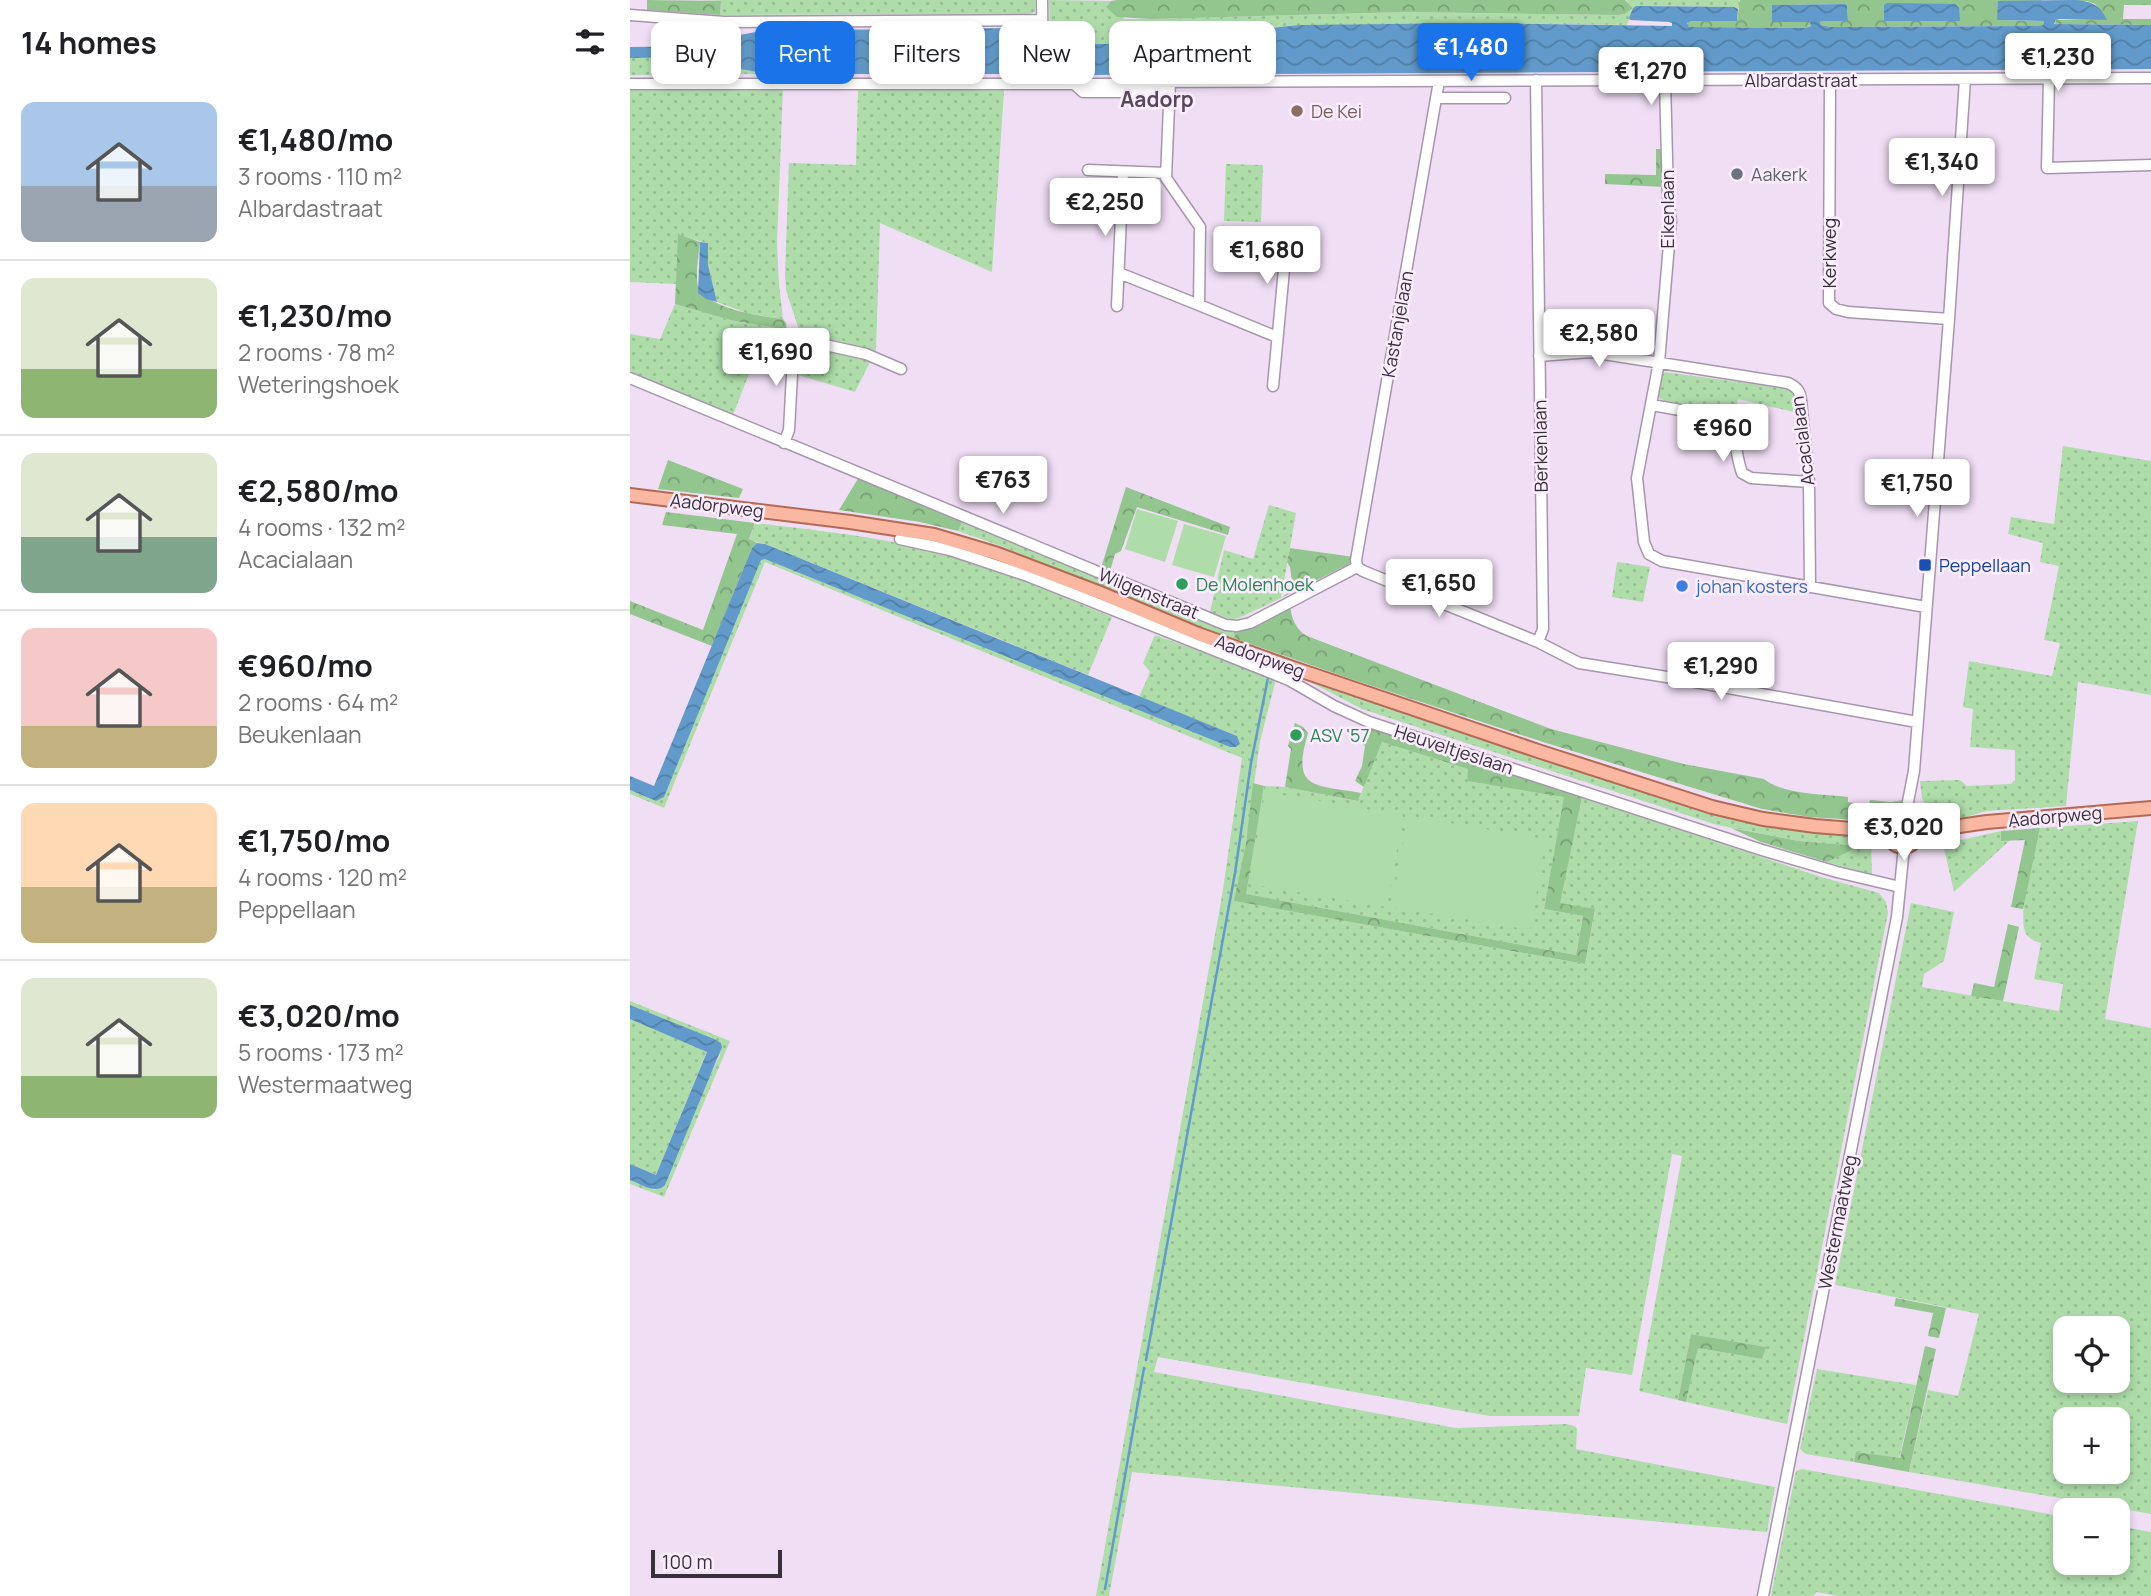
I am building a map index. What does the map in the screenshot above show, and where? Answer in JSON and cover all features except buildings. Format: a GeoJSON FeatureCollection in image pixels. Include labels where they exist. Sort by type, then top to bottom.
{"type":"FeatureCollection","features":[{"type":"Feature","properties":{"kind":"main road","name":"Aadorpweg"},"geometry":{"type":"LineString","coordinates":[[630,495],[850,522],[934,536],[998,554],[1198,634],[1293,668],[1700,803],[1763,819],[1889,832]]}},
{"type":"Feature","properties":{"kind":"main road","name":"Aadorpweg"},"geometry":{"type":"LineString","coordinates":[[1918,832],[1987,822],[2151,808]]}},
{"type":"Feature","properties":{"kind":"main road"},"geometry":{"type":"LineString","coordinates":[[1905,817],[1912,819],[1918,832],[1914,842],[1904,847],[1896,845],[1890,839],[1889,832],[1894,821],[1905,817]]}},
{"type":"Feature","properties":{"kind":"street"},"geometry":{"type":"LineString","coordinates":[[630,15],[724,22],[1042,20],[1042,0]]}},
{"type":"Feature","properties":{"kind":"street"},"geometry":{"type":"LineString","coordinates":[[2049,78],[2047,168],[2151,165]]}},
{"type":"Feature","properties":{"kind":"street","name":"Albardastraat"},"geometry":{"type":"LineString","coordinates":[[1095,84],[1170,87],[1536,80],[2151,78]]}},
{"type":"Feature","properties":{"kind":"street"},"geometry":{"type":"LineString","coordinates":[[1905,817],[1913,771],[1917,722],[1965,79]]}},
{"type":"Feature","properties":{"kind":"street","name":"Berkenlaan"},"geometry":{"type":"LineString","coordinates":[[1536,80],[1543,628],[1538,642]]}},
{"type":"Feature","properties":{"kind":"street","name":"Eikenlaan"},"geometry":{"type":"LineString","coordinates":[[1665,80],[1671,221],[1659,362],[1637,478],[1644,542],[1649,554],[1662,561],[1926,607]]}},
{"type":"Feature","properties":{"kind":"street","name":"Kerkweg"},"geometry":{"type":"LineString","coordinates":[[1829,80],[1829,303],[1836,309],[1848,312],[1949,319]]}},
{"type":"Feature","properties":{"kind":"street","name":"Kastanjelaan"},"geometry":{"type":"LineString","coordinates":[[1357,567],[1356,559],[1439,81]]}},
{"type":"Feature","properties":{"kind":"street","name":"Albardastraat"},"geometry":{"type":"LineString","coordinates":[[630,84],[999,83]]}},
{"type":"Feature","properties":{"kind":"street"},"geometry":{"type":"LineString","coordinates":[[1170,87],[1166,178],[1200,227],[1199,305]]}},
{"type":"Feature","properties":{"kind":"street"},"geometry":{"type":"LineString","coordinates":[[1437,98],[1505,98]]}},
{"type":"Feature","properties":{"kind":"street"},"geometry":{"type":"LineString","coordinates":[[1088,170],[1166,173]]}},
{"type":"Feature","properties":{"kind":"street"},"geometry":{"type":"LineString","coordinates":[[1117,306],[1123,172]]}},
{"type":"Feature","properties":{"kind":"street"},"geometry":{"type":"LineString","coordinates":[[1273,386],[1287,238]]}},
{"type":"Feature","properties":{"kind":"street"},"geometry":{"type":"LineString","coordinates":[[1119,273],[1277,337]]}},
{"type":"Feature","properties":{"kind":"street"},"geometry":{"type":"LineString","coordinates":[[784,443],[789,430],[794,338],[866,354],[901,369]]}},
{"type":"Feature","properties":{"kind":"street","name":"Acacialaan"},"geometry":{"type":"LineString","coordinates":[[1539,356],[1591,352],[1794,386],[1800,392],[1809,481],[1810,587]]}},
{"type":"Feature","properties":{"kind":"street","name":"Wilgenstraat"},"geometry":{"type":"LineString","coordinates":[[630,378],[1226,625],[1237,626],[1250,622],[1357,567]]}},
{"type":"Feature","properties":{"kind":"street"},"geometry":{"type":"LineString","coordinates":[[1652,405],[1725,418],[1732,428],[1736,457],[1742,473],[1751,478],[1809,481]]}},
{"type":"Feature","properties":{"kind":"street","name":"Heuveltjeslaan"},"geometry":{"type":"LineString","coordinates":[[900,539],[950,550],[1028,576],[1289,680],[1334,706],[1369,722],[1762,850],[1900,887]]}},
{"type":"Feature","properties":{"kind":"street"},"geometry":{"type":"LineString","coordinates":[[1357,567],[1538,642],[1579,663],[1917,722]]}},
{"type":"Feature","properties":{"kind":"street","name":"Westermaatweg"},"geometry":{"type":"LineString","coordinates":[[1763,1596],[1897,917],[1904,847]]}},
{"type":"Feature","properties":{"kind":"green space"},"geometry":{"type":"Polygon","coordinates":[[[647,0],[721,1],[720,15],[647,10],[647,0]]]}},
{"type":"Feature","properties":{"kind":"green space"},"geometry":{"type":"Polygon","coordinates":[[[702,0],[1035,0],[1035,12],[720,15],[721,1],[702,0]]]}},
{"type":"Feature","properties":{"kind":"green space"},"geometry":{"type":"Polygon","coordinates":[[[1049,0],[1111,1],[1107,5],[1124,19],[1407,12],[1617,15],[1625,14],[1633,8],[1627,25],[1483,23],[1276,27],[1276,21],[1109,21],[1109,44],[1105,44],[1095,44],[1095,21],[1049,21],[1049,0]]]}},
{"type":"Feature","properties":{"kind":"green space"},"geometry":{"type":"Polygon","coordinates":[[[1625,0],[1633,8],[1625,14],[1617,15],[1407,12],[1152,19],[1117,17],[1106,7],[1111,1],[1625,0]]]}},
{"type":"Feature","properties":{"kind":"green space"},"geometry":{"type":"Polygon","coordinates":[[[1626,0],[1739,0],[1741,3],[1738,9],[1633,8],[1626,0]]]}},
{"type":"Feature","properties":{"kind":"green space"},"geometry":{"type":"Polygon","coordinates":[[[1740,0],[2043,0],[1997,20],[2044,21],[2043,25],[2035,26],[1821,25],[1820,22],[1823,21],[1848,21],[1845,4],[1772,5],[1810,22],[1812,25],[1805,28],[1687,25],[1692,21],[1737,21],[1740,0]],[[1956,4],[1884,5],[1884,20],[1959,21],[1959,8],[1956,4]]]}},
{"type":"Feature","properties":{"kind":"green space"},"geometry":{"type":"Polygon","coordinates":[[[2043,0],[2151,0],[2151,5],[2124,5],[2123,19],[2151,19],[2151,25],[2055,24],[2056,20],[2106,19],[2095,4],[2087,1],[2043,0]]]}},
{"type":"Feature","properties":{"kind":"green space"},"geometry":{"type":"Polygon","coordinates":[[[630,58],[651,58],[651,75],[630,75],[630,58]]]}},
{"type":"Feature","properties":{"kind":"green space"},"geometry":{"type":"Polygon","coordinates":[[[741,69],[755,72],[755,74],[741,74],[741,69]]]}},
{"type":"Feature","properties":{"kind":"green space"},"geometry":{"type":"Polygon","coordinates":[[[630,87],[783,87],[777,244],[783,319],[749,314],[717,302],[708,265],[707,243],[679,235],[676,284],[630,282],[630,87]]]}},
{"type":"Feature","properties":{"kind":"green space"},"geometry":{"type":"Polygon","coordinates":[[[858,90],[1004,90],[992,272],[880,223],[876,350],[855,392],[798,375],[799,330],[786,290],[785,274],[789,163],[856,165],[858,90]]]}},
{"type":"Feature","properties":{"kind":"green space"},"geometry":{"type":"Polygon","coordinates":[[[1656,149],[1664,149],[1664,187],[1605,184],[1605,174],[1656,175],[1656,149]]]}},
{"type":"Feature","properties":{"kind":"green space"},"geometry":{"type":"Polygon","coordinates":[[[1226,164],[1263,165],[1261,222],[1224,221],[1226,164]]]}},
{"type":"Feature","properties":{"kind":"green space"},"geometry":{"type":"Polygon","coordinates":[[[678,234],[700,242],[697,282],[703,294],[722,306],[783,319],[787,330],[730,320],[675,304],[678,234]]]}},
{"type":"Feature","properties":{"kind":"green space"},"geometry":{"type":"Polygon","coordinates":[[[675,304],[730,320],[787,330],[790,335],[790,371],[754,361],[733,415],[630,371],[630,334],[660,339],[675,304]]]}},
{"type":"Feature","properties":{"kind":"green space"},"geometry":{"type":"Polygon","coordinates":[[[1665,372],[1789,389],[1794,394],[1798,413],[1738,399],[1735,419],[1722,411],[1666,402],[1658,397],[1665,372]]]}},
{"type":"Feature","properties":{"kind":"green space"},"geometry":{"type":"Polygon","coordinates":[[[2063,446],[2151,461],[2151,695],[2078,682],[2066,806],[1986,811],[1935,824],[1922,798],[1920,781],[1960,780],[1967,786],[2011,784],[2015,780],[2015,750],[1970,747],[1973,709],[1963,707],[1969,661],[2052,676],[2060,643],[2044,640],[2059,566],[2040,562],[2043,543],[2008,534],[2011,517],[2054,524],[2063,446]]]}},
{"type":"Feature","properties":{"kind":"green space"},"geometry":{"type":"Polygon","coordinates":[[[668,460],[743,489],[739,498],[658,489],[668,460]]]}},
{"type":"Feature","properties":{"kind":"green space"},"geometry":{"type":"Polygon","coordinates":[[[859,477],[963,520],[958,531],[920,522],[839,510],[859,477]]]}},
{"type":"Feature","properties":{"kind":"green space"},"geometry":{"type":"Polygon","coordinates":[[[1126,487],[1230,527],[1228,535],[1137,507],[1121,551],[1115,554],[1110,571],[1101,568],[1126,487]]]}},
{"type":"Feature","properties":{"kind":"green space"},"geometry":{"type":"Polygon","coordinates":[[[1269,505],[1296,513],[1281,598],[1239,618],[1230,619],[1210,612],[1224,550],[1253,559],[1269,505]]]}},
{"type":"Feature","properties":{"kind":"green space"},"geometry":{"type":"Polygon","coordinates":[[[1137,509],[1178,521],[1165,562],[1125,549],[1137,509]]]}},
{"type":"Feature","properties":{"kind":"green space"},"geometry":{"type":"Polygon","coordinates":[[[666,512],[755,523],[749,539],[757,543],[752,548],[712,646],[630,614],[630,601],[703,630],[737,534],[662,525],[666,512]]]}},
{"type":"Feature","properties":{"kind":"green space"},"geometry":{"type":"Polygon","coordinates":[[[963,520],[1241,628],[1233,638],[1217,633],[958,531],[963,520]]]}},
{"type":"Feature","properties":{"kind":"green space"},"geometry":{"type":"Polygon","coordinates":[[[755,523],[865,537],[953,556],[999,571],[1112,617],[1088,675],[765,544],[749,540],[755,523]]]}},
{"type":"Feature","properties":{"kind":"green space"},"geometry":{"type":"Polygon","coordinates":[[[1184,524],[1226,536],[1214,577],[1172,565],[1184,524]]]}},
{"type":"Feature","properties":{"kind":"green space"},"geometry":{"type":"Polygon","coordinates":[[[1290,548],[1354,557],[1349,564],[1281,598],[1293,589],[1287,562],[1290,548]]]}},
{"type":"Feature","properties":{"kind":"green space"},"geometry":{"type":"Polygon","coordinates":[[[765,558],[1231,747],[1237,736],[1139,697],[1150,672],[1143,663],[1155,635],[1276,679],[1260,741],[1235,901],[1585,964],[1595,910],[1559,904],[1582,797],[1821,877],[1879,893],[1886,902],[1888,913],[1787,1424],[1686,1402],[1698,1348],[1762,1359],[1765,1347],[1691,1334],[1678,1400],[1639,1391],[1682,1156],[1672,1154],[1632,1375],[1586,1368],[1579,1416],[1490,1416],[1158,1357],[1154,1372],[1456,1428],[1566,1424],[1575,1426],[1576,1449],[1775,1487],[1767,1532],[1132,1472],[1109,1596],[1096,1596],[1222,896],[1242,758],[765,562],[664,808],[630,794],[630,790],[656,801],[761,560],[765,558]]]}},
{"type":"Feature","properties":{"kind":"green space"},"geometry":{"type":"Polygon","coordinates":[[[1617,562],[1650,567],[1643,602],[1612,597],[1617,562]]]}},
{"type":"Feature","properties":{"kind":"green space"},"geometry":{"type":"Polygon","coordinates":[[[1290,604],[1294,622],[1307,636],[1551,729],[1684,764],[1764,779],[1792,791],[1848,797],[1848,802],[1869,805],[1870,800],[1903,802],[1872,821],[1810,817],[1762,809],[1543,742],[1233,638],[1241,628],[1290,604]]]}},
{"type":"Feature","properties":{"kind":"green space"},"geometry":{"type":"Polygon","coordinates":[[[1310,682],[1525,755],[1719,816],[1768,827],[1871,838],[1872,875],[1827,862],[1858,846],[1799,841],[1717,825],[1362,709],[1310,682]]]}},
{"type":"Feature","properties":{"kind":"green space"},"geometry":{"type":"Polygon","coordinates":[[[1295,723],[1308,733],[1303,752],[1305,775],[1319,785],[1361,793],[1358,801],[1285,787],[1291,749],[1288,746],[1295,723]]]}},
{"type":"Feature","properties":{"kind":"green space"},"geometry":{"type":"Polygon","coordinates":[[[1371,729],[1582,797],[1560,903],[1595,909],[1585,964],[1234,901],[1246,843],[1253,783],[1264,786],[1246,894],[1576,955],[1583,916],[1544,909],[1564,797],[1467,781],[1468,769],[1382,742],[1364,787],[1355,781],[1362,766],[1365,746],[1359,742],[1371,729]]]}},
{"type":"Feature","properties":{"kind":"green space"},"geometry":{"type":"Polygon","coordinates":[[[1382,742],[1469,769],[1467,781],[1565,796],[1544,909],[1583,916],[1576,955],[1245,894],[1264,786],[1285,787],[1358,801],[1382,742]]]}},
{"type":"Feature","properties":{"kind":"green space"},"geometry":{"type":"Polygon","coordinates":[[[1265,792],[1403,815],[1387,907],[1249,884],[1265,792]]]}},
{"type":"Feature","properties":{"kind":"green space"},"geometry":{"type":"Polygon","coordinates":[[[1407,816],[1546,839],[1530,930],[1392,907],[1407,816]]]}},
{"type":"Feature","properties":{"kind":"green space"},"geometry":{"type":"Polygon","coordinates":[[[2138,821],[2105,1019],[2151,1028],[2151,1514],[2130,1510],[2130,1498],[2059,1498],[1909,1472],[1928,1390],[1958,1396],[1979,1314],[1835,1285],[1911,903],[1954,912],[1944,961],[1924,974],[1922,987],[2059,1011],[2063,984],[2034,979],[2041,943],[2029,937],[2024,927],[2027,883],[2040,828],[2138,821]]]}},
{"type":"Feature","properties":{"kind":"green space"},"geometry":{"type":"Polygon","coordinates":[[[1731,828],[1799,841],[1860,846],[1827,862],[1761,842],[1731,828]]]}},
{"type":"Feature","properties":{"kind":"green space"},"geometry":{"type":"Polygon","coordinates":[[[2040,828],[2023,909],[2011,907],[2025,840],[2001,841],[2001,831],[2040,828]]]}},
{"type":"Feature","properties":{"kind":"green space"},"geometry":{"type":"Polygon","coordinates":[[[2001,831],[2002,841],[2010,840],[1954,892],[1943,844],[2001,831]]]}},
{"type":"Feature","properties":{"kind":"green space"},"geometry":{"type":"Polygon","coordinates":[[[2008,924],[2019,927],[2003,1001],[1971,996],[1974,983],[1994,987],[2008,924]]]}},
{"type":"Feature","properties":{"kind":"green space"},"geometry":{"type":"Polygon","coordinates":[[[630,1001],[730,1041],[664,1197],[630,1184],[630,1180],[655,1190],[720,1055],[630,1005],[630,1001]]]}},
{"type":"Feature","properties":{"kind":"green space"},"geometry":{"type":"Polygon","coordinates":[[[630,1019],[707,1051],[656,1175],[630,1164],[630,1019]]]}},
{"type":"Feature","properties":{"kind":"green space"},"geometry":{"type":"Polygon","coordinates":[[[1896,1298],[1946,1308],[1939,1338],[1928,1336],[1933,1313],[1894,1306],[1896,1298]]]}},
{"type":"Feature","properties":{"kind":"green space"},"geometry":{"type":"Polygon","coordinates":[[[1691,1334],[1766,1347],[1762,1359],[1698,1348],[1686,1402],[1678,1400],[1691,1334]]]}},
{"type":"Feature","properties":{"kind":"green space"},"geometry":{"type":"Polygon","coordinates":[[[1925,1346],[1936,1349],[1909,1472],[1854,1462],[1856,1452],[1900,1458],[1925,1346]]]}},
{"type":"Feature","properties":{"kind":"green space"},"geometry":{"type":"Polygon","coordinates":[[[1817,1369],[1916,1385],[1899,1459],[1857,1452],[1854,1462],[1806,1454],[1800,1449],[1817,1369]]]}},
{"type":"Feature","properties":{"kind":"green space"},"geometry":{"type":"Polygon","coordinates":[[[1802,1469],[2053,1515],[2053,1575],[2130,1575],[2130,1528],[2151,1532],[2151,1596],[1838,1596],[1816,1592],[1814,1596],[1771,1596],[1796,1471],[1802,1469]]]}},
{"type":"Feature","properties":{"kind":"water"},"geometry":{"type":"Polygon","coordinates":[[[1998,1],[2086,1],[2101,11],[2107,20],[2060,19],[2054,24],[2151,25],[2151,69],[1276,74],[1276,27],[1300,25],[1483,23],[1672,26],[1669,22],[1630,20],[1636,6],[1738,9],[1737,21],[1692,21],[1687,23],[1689,27],[1805,28],[1811,26],[1810,22],[1772,22],[1772,5],[1845,4],[1848,21],[1823,21],[1820,22],[1821,25],[2043,25],[2044,21],[1997,20],[1998,1]]]}},
{"type":"Feature","properties":{"kind":"water"},"geometry":{"type":"Polygon","coordinates":[[[1956,4],[1960,21],[1884,21],[1884,5],[1956,4]]]}},
{"type":"Feature","properties":{"kind":"water"},"geometry":{"type":"Polygon","coordinates":[[[985,28],[999,28],[999,74],[985,74],[985,28]]]}},
{"type":"Feature","properties":{"kind":"water"},"geometry":{"type":"Polygon","coordinates":[[[869,29],[869,74],[855,74],[855,30],[869,29]]]}},
{"type":"Feature","properties":{"kind":"water"},"geometry":{"type":"Polygon","coordinates":[[[755,32],[755,72],[741,69],[741,35],[755,32]]]}},
{"type":"Feature","properties":{"kind":"water"},"geometry":{"type":"Polygon","coordinates":[[[1095,44],[1109,44],[1109,75],[1095,75],[1095,44]]]}},
{"type":"Feature","properties":{"kind":"water"},"geometry":{"type":"Polygon","coordinates":[[[630,47],[651,47],[651,58],[630,58],[630,47]]]}},
{"type":"Feature","properties":{"kind":"water"},"geometry":{"type":"Polygon","coordinates":[[[700,242],[708,243],[708,265],[717,302],[698,293],[700,242]]]}},
{"type":"Feature","properties":{"kind":"water"},"geometry":{"type":"Polygon","coordinates":[[[757,543],[1237,736],[1240,744],[1230,747],[765,559],[761,560],[664,797],[656,801],[630,790],[630,776],[654,786],[752,548],[757,543]]]}},
{"type":"Feature","properties":{"kind":"water"},"geometry":{"type":"Polygon","coordinates":[[[630,1005],[714,1039],[721,1043],[722,1047],[665,1185],[657,1189],[630,1180],[630,1164],[656,1175],[707,1052],[630,1019],[630,1005]]]}},
{"type":"Feature","properties":{"kind":"waterway"},"geometry":{"type":"LineString","coordinates":[[1146,1360],[1268,678]]}},
{"type":"Feature","properties":{"kind":"waterway"},"geometry":{"type":"LineString","coordinates":[[1105,1589],[1144,1368]]}},
{"type":"Feature","properties":{"kind":"place","name":"De Kei"},"geometry":{"type":"Point","coordinates":[1297,111]}},
{"type":"Feature","properties":{"kind":"place","name":"Aakerk"},"geometry":{"type":"Point","coordinates":[1737,174]}},
{"type":"Feature","properties":{"kind":"place","name":"Peppellaan"},"geometry":{"type":"Point","coordinates":[1925,565]}},
{"type":"Feature","properties":{"kind":"place","name":"De Molenhoek"},"geometry":{"type":"Point","coordinates":[1182,584]}},
{"type":"Feature","properties":{"kind":"place","name":"johan kosters"},"geometry":{"type":"Point","coordinates":[1682,586]}},
{"type":"Feature","properties":{"kind":"place","name":"ASV '57"},"geometry":{"type":"Point","coordinates":[1296,735]}},
{"type":"Feature","properties":{"kind":"district","name":"Aadorp"},"geometry":{"type":"Point","coordinates":[1157,99]}}]}
